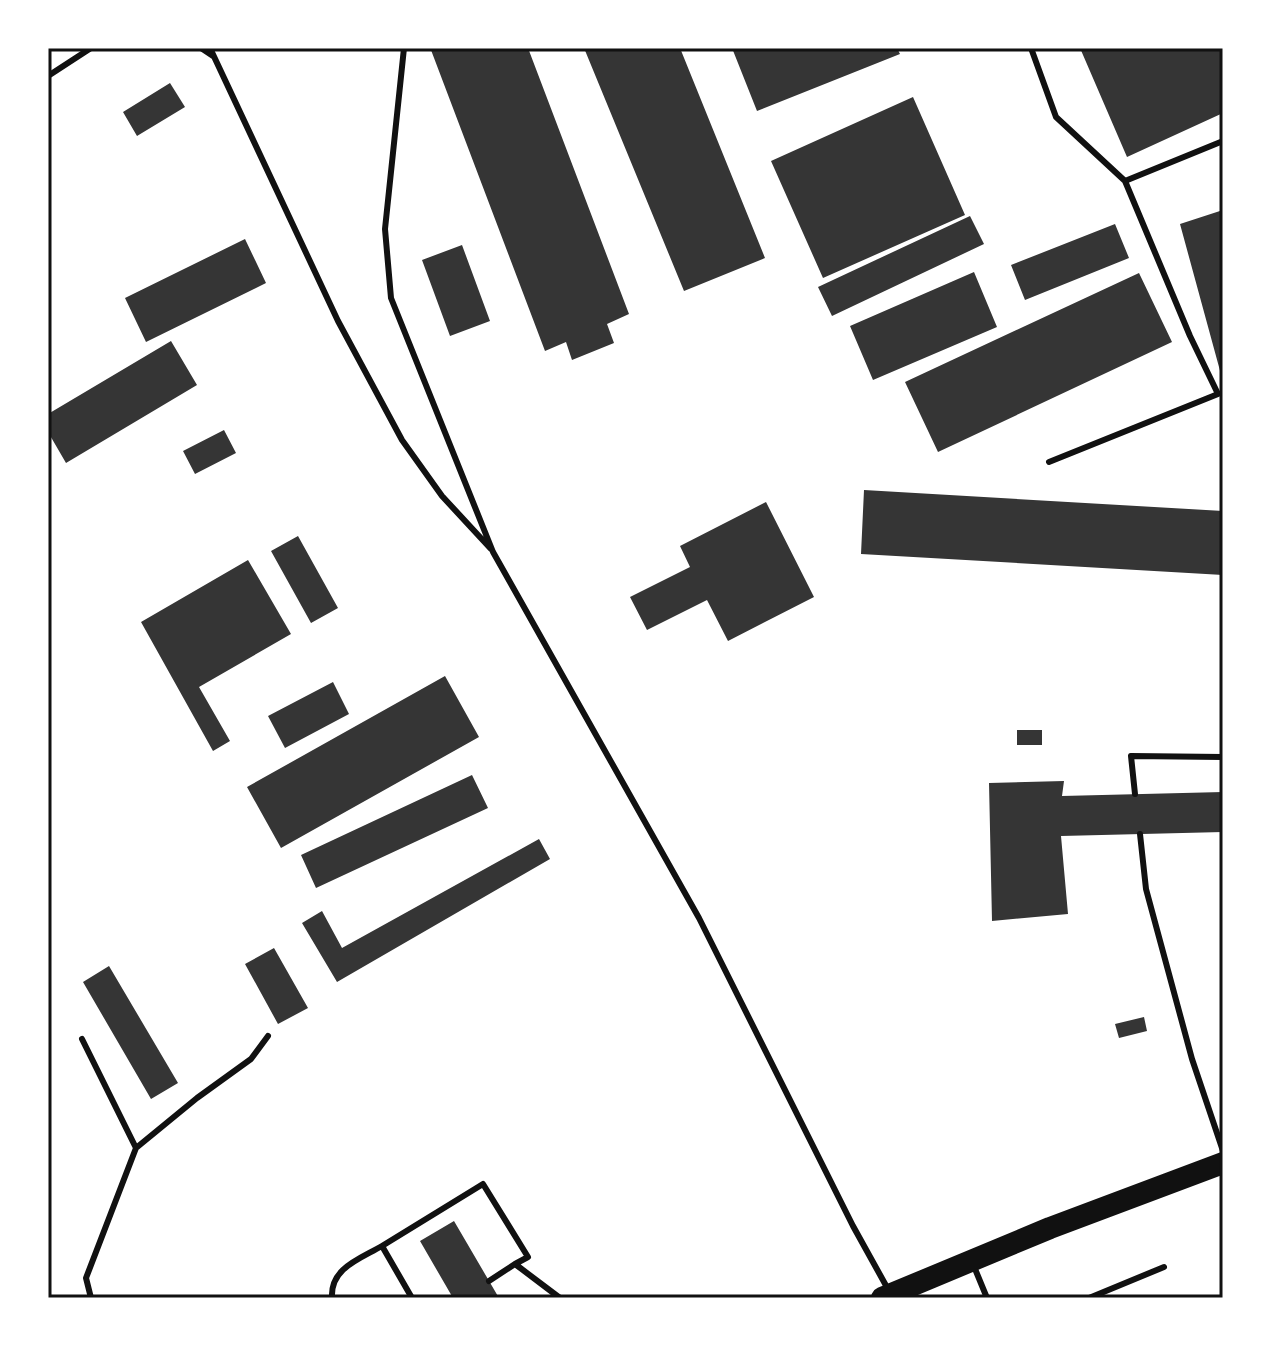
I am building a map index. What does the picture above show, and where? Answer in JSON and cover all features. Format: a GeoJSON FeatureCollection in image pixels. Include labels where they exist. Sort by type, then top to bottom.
{"type":"FeatureCollection","features":[{"type":"Feature","properties":{"kind":"highway"},"geometry":{"type":"LineString","coordinates":[[886,1296],[1223,1163]]}},
{"type":"Feature","properties":{"kind":"lane"},"geometry":{"type":"LineString","coordinates":[[48,76],[91,48]]}},
{"type":"Feature","properties":{"kind":"lane"},"geometry":{"type":"LineString","coordinates":[[201,48],[212,52],[338,321],[402,440],[442,496],[493,552]]}},
{"type":"Feature","properties":{"kind":"lane"},"geometry":{"type":"LineString","coordinates":[[404,48],[385,229],[391,298],[493,552],[699,918],[886,1296]]}},
{"type":"Feature","properties":{"kind":"lane"},"geometry":{"type":"LineString","coordinates":[[1031,48],[1056,117],[1125,181],[1190,336],[1218,394],[1049,462]]}},
{"type":"Feature","properties":{"kind":"lane"},"geometry":{"type":"LineString","coordinates":[[1125,181],[1223,141]]}},
{"type":"Feature","properties":{"kind":"lane"},"geometry":{"type":"LineString","coordinates":[[1135,794],[1131,756],[1223,757]]}},
{"type":"Feature","properties":{"kind":"lane"},"geometry":{"type":"LineString","coordinates":[[1140,834],[1146,889],[1192,1059],[1223,1151]]}},
{"type":"Feature","properties":{"kind":"lane"},"geometry":{"type":"LineString","coordinates":[[91,1298],[86,1278],[136,1148],[251,1059],[268,1036]]}},
{"type":"Feature","properties":{"kind":"lane"},"geometry":{"type":"LineString","coordinates":[[82,1039],[136,1148]]}},
{"type":"Feature","properties":{"kind":"lane"},"geometry":{"type":"LineString","coordinates":[[332,1298],[331,1287],[339,1271],[483,1184],[528,1257],[489,1281]]}},
{"type":"Feature","properties":{"kind":"lane"},"geometry":{"type":"LineString","coordinates":[[382,1246],[412,1298]]}},
{"type":"Feature","properties":{"kind":"lane"},"geometry":{"type":"LineString","coordinates":[[971,1261],[987,1298]]}},
{"type":"Feature","properties":{"kind":"lane"},"geometry":{"type":"LineString","coordinates":[[515,1264],[560,1298]]}},
{"type":"Feature","properties":{"kind":"lane"},"geometry":{"type":"LineString","coordinates":[[1089,1298],[1164,1267]]}},
{"type":"Feature","properties":{"kind":"building"},"geometry":{"type":"Polygon","coordinates":[[[528,48],[629,314],[607,324],[614,343],[572,360],[566,342],[545,351],[431,50],[528,48]]]}},
{"type":"Feature","properties":{"kind":"building"},"geometry":{"type":"Polygon","coordinates":[[[584,48],[680,48],[765,258],[684,291],[584,48]]]}},
{"type":"Feature","properties":{"kind":"building"},"geometry":{"type":"Polygon","coordinates":[[[732,48],[897,48],[900,54],[757,111],[732,48]]]}},
{"type":"Feature","properties":{"kind":"building"},"geometry":{"type":"Polygon","coordinates":[[[1080,48],[1223,48],[1223,113],[1127,157],[1080,48]]]}},
{"type":"Feature","properties":{"kind":"building"},"geometry":{"type":"Polygon","coordinates":[[[170,83],[185,107],[137,136],[123,112],[170,83]]]}},
{"type":"Feature","properties":{"kind":"building"},"geometry":{"type":"Polygon","coordinates":[[[913,97],[965,215],[823,278],[771,161],[913,97]]]}},
{"type":"Feature","properties":{"kind":"building"},"geometry":{"type":"Polygon","coordinates":[[[1223,210],[1223,378],[1222,378],[1180,224],[1223,210]]]}},
{"type":"Feature","properties":{"kind":"building"},"geometry":{"type":"Polygon","coordinates":[[[970,216],[984,244],[832,316],[818,287],[970,216]]]}},
{"type":"Feature","properties":{"kind":"building"},"geometry":{"type":"Polygon","coordinates":[[[1115,224],[1129,258],[1025,300],[1011,265],[1115,224]]]}},
{"type":"Feature","properties":{"kind":"building"},"geometry":{"type":"Polygon","coordinates":[[[245,239],[266,283],[146,342],[125,298],[245,239]]]}},
{"type":"Feature","properties":{"kind":"building"},"geometry":{"type":"Polygon","coordinates":[[[462,245],[490,321],[450,336],[422,260],[462,245]]]}},
{"type":"Feature","properties":{"kind":"building"},"geometry":{"type":"Polygon","coordinates":[[[974,272],[997,327],[873,380],[850,326],[974,272]]]}},
{"type":"Feature","properties":{"kind":"building"},"geometry":{"type":"Polygon","coordinates":[[[1139,273],[1172,342],[938,452],[905,382],[1139,273]]]}},
{"type":"Feature","properties":{"kind":"building"},"geometry":{"type":"Polygon","coordinates":[[[171,341],[197,385],[66,463],[48,432],[48,414],[171,341]]]}},
{"type":"Feature","properties":{"kind":"building"},"geometry":{"type":"Polygon","coordinates":[[[224,430],[236,453],[195,474],[183,451],[224,430]]]}},
{"type":"Feature","properties":{"kind":"building"},"geometry":{"type":"Polygon","coordinates":[[[864,490],[1223,511],[1223,575],[861,554],[864,490]]]}},
{"type":"Feature","properties":{"kind":"building"},"geometry":{"type":"Polygon","coordinates":[[[766,502],[814,597],[728,641],[707,600],[647,630],[630,597],[690,567],[680,546],[766,502]]]}},
{"type":"Feature","properties":{"kind":"building"},"geometry":{"type":"Polygon","coordinates":[[[298,536],[338,608],[311,623],[271,551],[298,536]]]}},
{"type":"Feature","properties":{"kind":"building"},"geometry":{"type":"Polygon","coordinates":[[[248,560],[291,634],[199,687],[230,741],[213,751],[141,622],[248,560]]]}},
{"type":"Feature","properties":{"kind":"building"},"geometry":{"type":"Polygon","coordinates":[[[445,676],[479,737],[281,848],[247,787],[445,676]]]}},
{"type":"Feature","properties":{"kind":"building"},"geometry":{"type":"Polygon","coordinates":[[[333,682],[349,714],[285,748],[268,716],[333,682]]]}},
{"type":"Feature","properties":{"kind":"building"},"geometry":{"type":"Polygon","coordinates":[[[1017,730],[1042,730],[1042,745],[1017,745],[1017,730]]]}},
{"type":"Feature","properties":{"kind":"building"},"geometry":{"type":"Polygon","coordinates":[[[472,775],[488,808],[316,888],[301,855],[472,775]]]}},
{"type":"Feature","properties":{"kind":"building"},"geometry":{"type":"Polygon","coordinates":[[[1064,781],[1062,796],[1223,792],[1223,832],[1061,836],[1068,914],[992,921],[989,783],[1064,781]]]}},
{"type":"Feature","properties":{"kind":"building"},"geometry":{"type":"Polygon","coordinates":[[[539,839],[550,859],[337,982],[302,923],[322,911],[342,948],[539,839]]]}},
{"type":"Feature","properties":{"kind":"building"},"geometry":{"type":"Polygon","coordinates":[[[274,948],[308,1008],[278,1024],[245,964],[274,948]]]}},
{"type":"Feature","properties":{"kind":"building"},"geometry":{"type":"Polygon","coordinates":[[[109,966],[178,1083],[151,1099],[83,982],[109,966]]]}},
{"type":"Feature","properties":{"kind":"building"},"geometry":{"type":"Polygon","coordinates":[[[1144,1017],[1147,1031],[1119,1038],[1115,1024],[1144,1017]]]}},
{"type":"Feature","properties":{"kind":"building"},"geometry":{"type":"Polygon","coordinates":[[[454,1221],[499,1298],[453,1298],[420,1241],[454,1221]]]}}]}
